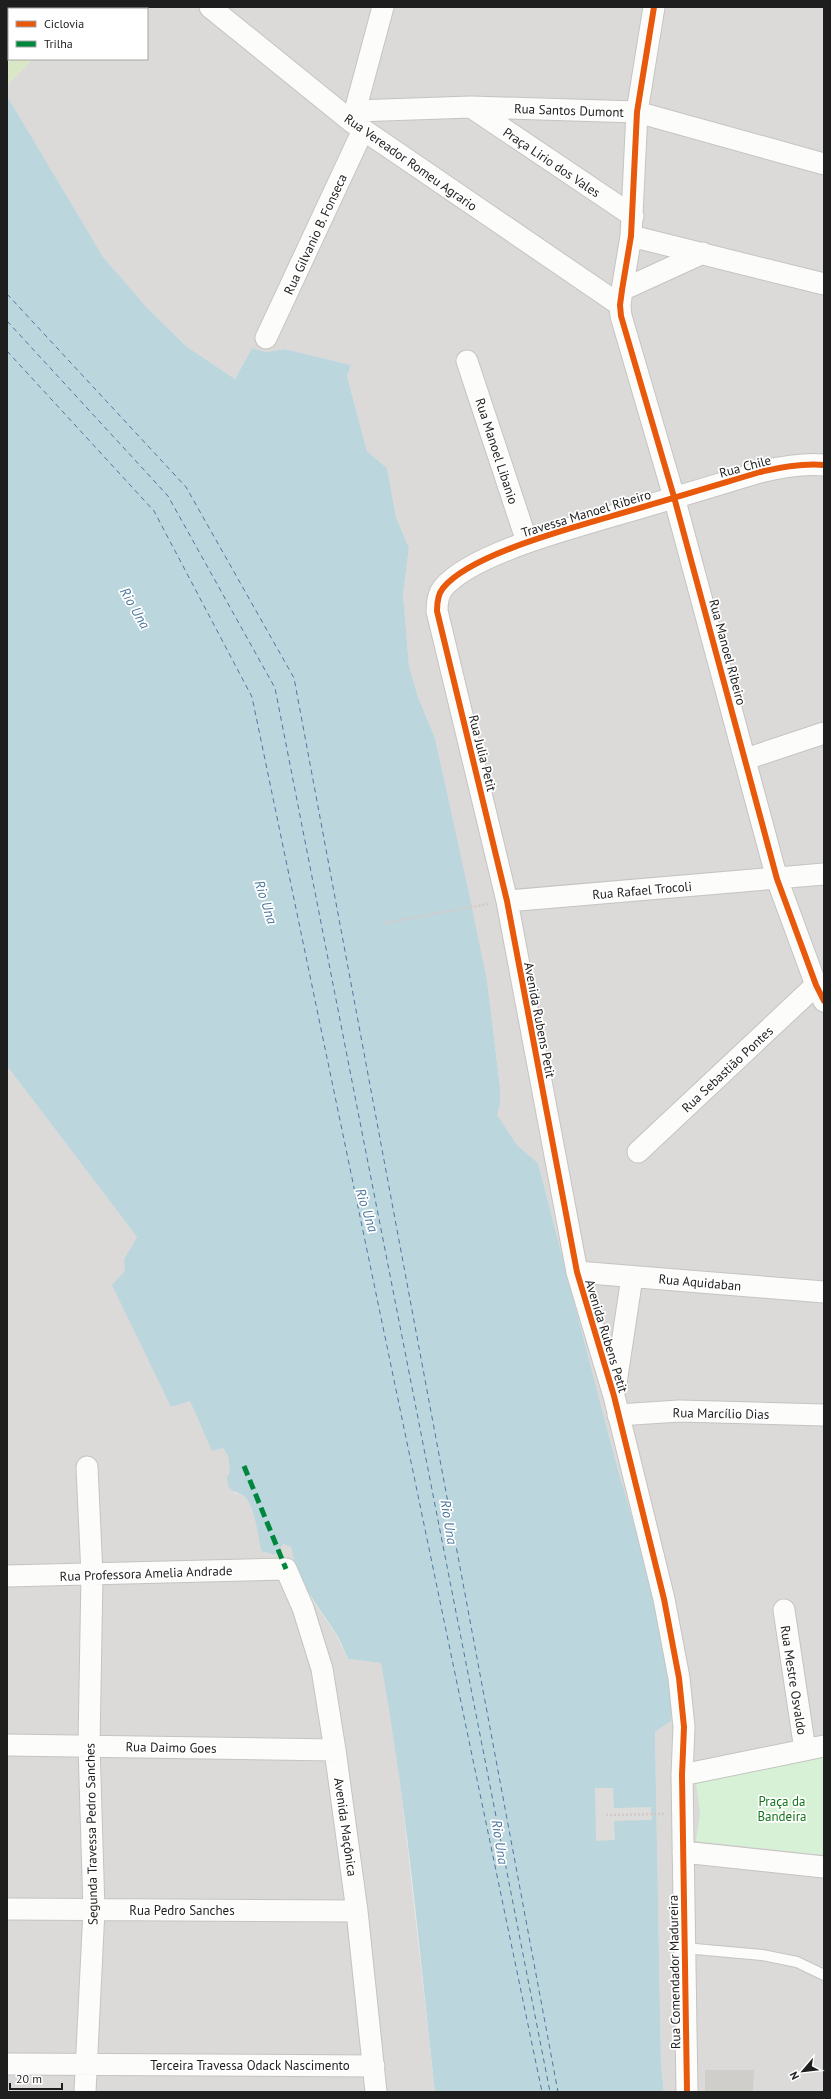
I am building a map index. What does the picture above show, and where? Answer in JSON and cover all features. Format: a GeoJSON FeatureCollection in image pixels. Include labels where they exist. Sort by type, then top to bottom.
{"type":"FeatureCollection","features":[{"type":"Feature","properties":{"kind":"street","name":"Rua Vereador Romeu Agrario"},"geometry":{"type":"LineString","coordinates":[[210,7],[356,121],[621,298]]}},
{"type":"Feature","properties":{"kind":"street","name":"Rua Gilvanio B. Fonseca"},"geometry":{"type":"LineString","coordinates":[[266,338],[356,121],[383,7]]}},
{"type":"Feature","properties":{"kind":"street"},"geometry":{"type":"LineString","coordinates":[[621,298],[632,226],[637,112],[654,7]]}},
{"type":"Feature","properties":{"kind":"street","name":"Rua Santos Dumont"},"geometry":{"type":"LineString","coordinates":[[356,121],[471,107],[637,112],[824,164]]}},
{"type":"Feature","properties":{"kind":"street","name":"Praça Lirio dos Vales"},"geometry":{"type":"LineString","coordinates":[[471,107],[632,226]]}},
{"type":"Feature","properties":{"kind":"street"},"geometry":{"type":"LineString","coordinates":[[632,226],[702,253],[824,284]]}},
{"type":"Feature","properties":{"kind":"street"},"geometry":{"type":"LineString","coordinates":[[621,298],[702,253]]}},
{"type":"Feature","properties":{"kind":"street","name":"Rua Manoel Ribeiro"},"geometry":{"type":"LineString","coordinates":[[621,298],[630,351],[674,497],[777,879],[820,993]]}},
{"type":"Feature","properties":{"kind":"street","name":"Rua Manoel Libanio"},"geometry":{"type":"LineString","coordinates":[[467,361],[527,542]]}},
{"type":"Feature","properties":{"kind":"street","name":"Rua Chile"},"geometry":{"type":"LineString","coordinates":[[674,497],[760,472],[788,466],[808,464],[824,465]]}},
{"type":"Feature","properties":{"kind":"street","name":"Travessa Manoel Ribeiro"},"geometry":{"type":"LineString","coordinates":[[437,611],[440,592],[451,580],[467,569],[527,542],[674,497]]}},
{"type":"Feature","properties":{"kind":"street","name":"Rua Julia Petit"},"geometry":{"type":"LineString","coordinates":[[437,611],[507,901]]}},
{"type":"Feature","properties":{"kind":"street"},"geometry":{"type":"LineString","coordinates":[[746,760],[824,733]]}},
{"type":"Feature","properties":{"kind":"street","name":"Rua Rafael Trocoli"},"geometry":{"type":"LineString","coordinates":[[507,901],[824,874]]}},
{"type":"Feature","properties":{"kind":"street","name":"Avenida Rubens Petit"},"geometry":{"type":"LineString","coordinates":[[507,901],[577,1272],[616,1406],[664,1599],[679,1678],[684,1727],[682,1775]]}},
{"type":"Feature","properties":{"kind":"street","name":"Rua Sebastião Pontes"},"geometry":{"type":"LineString","coordinates":[[638,1152],[820,993]]}},
{"type":"Feature","properties":{"kind":"street","name":"Rua Aquidaban"},"geometry":{"type":"LineString","coordinates":[[577,1272],[824,1292]]}},
{"type":"Feature","properties":{"kind":"street","name":"Avenida Rubens Petit"},"geometry":{"type":"LineString","coordinates":[[616,1406],[632,1277]]}},
{"type":"Feature","properties":{"kind":"street","name":"Rua Marcílio Dias"},"geometry":{"type":"LineString","coordinates":[[616,1406],[679,1411],[824,1415]]}},
{"type":"Feature","properties":{"kind":"street","name":"Segunda Travessa Pedro Sanches"},"geometry":{"type":"LineString","coordinates":[[85,2092],[94,1910],[90,1745],[92,1575],[87,1466]]}},
{"type":"Feature","properties":{"kind":"street","name":"Rua Professora Amelia Andrade"},"geometry":{"type":"LineString","coordinates":[[7,1576],[286,1569]]}},
{"type":"Feature","properties":{"kind":"street","name":"Avenida Maçônica"},"geometry":{"type":"LineString","coordinates":[[286,1569],[312,1631],[322,1669],[335,1750],[357,1911],[376,2092]]}},
{"type":"Feature","properties":{"kind":"street","name":"Rua Mestre Osvaldo"},"geometry":{"type":"LineString","coordinates":[[784,1610],[814,1748]]}},
{"type":"Feature","properties":{"kind":"street","name":"Rua Daimo Goes"},"geometry":{"type":"LineString","coordinates":[[7,1745],[90,1745],[335,1750]]}},
{"type":"Feature","properties":{"kind":"street"},"geometry":{"type":"LineString","coordinates":[[814,1748],[682,1775],[683,1852],[824,1867]]}},
{"type":"Feature","properties":{"kind":"street","name":"Rua Comendador Madureira"},"geometry":{"type":"LineString","coordinates":[[683,1852],[687,2092]]}},
{"type":"Feature","properties":{"kind":"street","name":"Rua Pedro Sanches"},"geometry":{"type":"LineString","coordinates":[[7,1909],[357,1911]]}},
{"type":"Feature","properties":{"kind":"street","name":"Terceira Travessa Odack Nascimento"},"geometry":{"type":"LineString","coordinates":[[7,2064],[374,2066]]}},
{"type":"Feature","properties":{"kind":"lane"},"geometry":{"type":"LineString","coordinates":[[684,1948],[762,1955],[797,1962],[824,1975]]}},
{"type":"Feature","properties":{"kind":"path"},"geometry":{"type":"LineString","coordinates":[[384,923],[507,901]]}},
{"type":"Feature","properties":{"kind":"path"},"geometry":{"type":"LineString","coordinates":[[606,1815],[683,1814]]}},
{"type":"Feature","properties":{"kind":"shaded area"},"geometry":{"type":"Polygon","coordinates":[[[824,7],[824,2092],[664,2092],[661,2065],[655,1732],[671,1721],[649,1576],[615,1459],[538,1163],[517,1145],[496,1115],[500,1104],[500,1087],[487,980],[435,738],[418,697],[409,666],[403,594],[409,548],[396,517],[387,468],[367,451],[347,376],[351,365],[285,349],[266,352],[252,348],[235,379],[186,346],[147,309],[103,257],[62,191],[7,96],[7,85],[32,60],[148,60],[148,8],[83,8],[824,7]]]}},
{"type":"Feature","properties":{"kind":"shaded area"},"geometry":{"type":"Polygon","coordinates":[[[7,1066],[137,1237],[124,1259],[172,1407],[190,1400],[212,1450],[223,1448],[228,1456],[234,1493],[243,1495],[248,1500],[257,1523],[261,1550],[283,1544],[291,1547],[295,1566],[307,1592],[335,1633],[348,1659],[381,1663],[393,1728],[402,1798],[435,2092],[7,2092],[7,1066]]]}},
{"type":"Feature","properties":{"kind":"green space"},"geometry":{"type":"Polygon","coordinates":[[[7,7],[84,7],[8,8],[8,60],[32,60],[7,85],[7,7]]]}},
{"type":"Feature","properties":{"kind":"green space","name":"Praça da Bandeira"},"geometry":{"type":"Polygon","coordinates":[[[824,1756],[824,1855],[696,1841],[700,1813],[696,1783],[824,1756]]]}},
{"type":"Feature","properties":{"kind":"water","name":"Rio Una"},"geometry":{"type":"Polygon","coordinates":[[[7,96],[103,257],[148,309],[186,346],[235,379],[252,348],[266,352],[285,349],[351,365],[347,376],[367,451],[387,468],[396,517],[409,548],[403,594],[409,666],[418,697],[435,738],[487,980],[500,1087],[500,1104],[497,1115],[517,1145],[538,1163],[615,1459],[649,1576],[670,1657],[671,1721],[655,1732],[661,2065],[664,2092],[435,2092],[405,1823],[381,1663],[348,1659],[337,1635],[308,1592],[298,1571],[291,1547],[283,1544],[276,1555],[261,1551],[258,1532],[251,1507],[245,1497],[232,1490],[228,1484],[227,1477],[230,1472],[228,1456],[223,1448],[212,1451],[190,1401],[171,1407],[112,1285],[125,1271],[124,1259],[137,1237],[7,1066],[7,96]]]}},
{"type":"Feature","properties":{"kind":"pier"},"geometry":{"type":"Polygon","coordinates":[[[595,1788],[613,1788],[614,1808],[651,1807],[652,1820],[614,1821],[615,1840],[596,1841],[595,1788]]]}},
{"type":"Feature","properties":{"kind":"building"},"geometry":{"type":"Polygon","coordinates":[[[705,2070],[754,2070],[753,2092],[705,2092],[705,2070]]]}},
{"type":"Feature","properties":{"kind":"ferry route"},"geometry":{"type":"LineString","coordinates":[[7,294],[186,487],[294,678],[558,2092]]}},
{"type":"Feature","properties":{"kind":"ferry route"},"geometry":{"type":"LineString","coordinates":[[7,321],[168,496],[275,688],[550,2092]]}},
{"type":"Feature","properties":{"kind":"ferry route"},"geometry":{"type":"LineString","coordinates":[[7,351],[154,511],[252,697],[542,2092]]}},
{"type":"Feature","properties":{"kind":"marked path"},"geometry":{"type":"LineString","coordinates":[[244,1466],[286,1569]]}},
{"type":"Feature","properties":{"kind":"cycle path"},"geometry":{"type":"LineString","coordinates":[[654,7],[637,112],[631,236],[620,305],[621,316],[674,497],[777,879],[816,985],[824,1001]]}},
{"type":"Feature","properties":{"kind":"cycle path"},"geometry":{"type":"LineString","coordinates":[[687,2092],[682,1775],[684,1727],[679,1678],[664,1599],[614,1396],[577,1272],[507,901],[437,611],[437,605],[441,590],[457,576],[475,564],[522,544],[760,472],[792,466],[824,465]]}}]}
